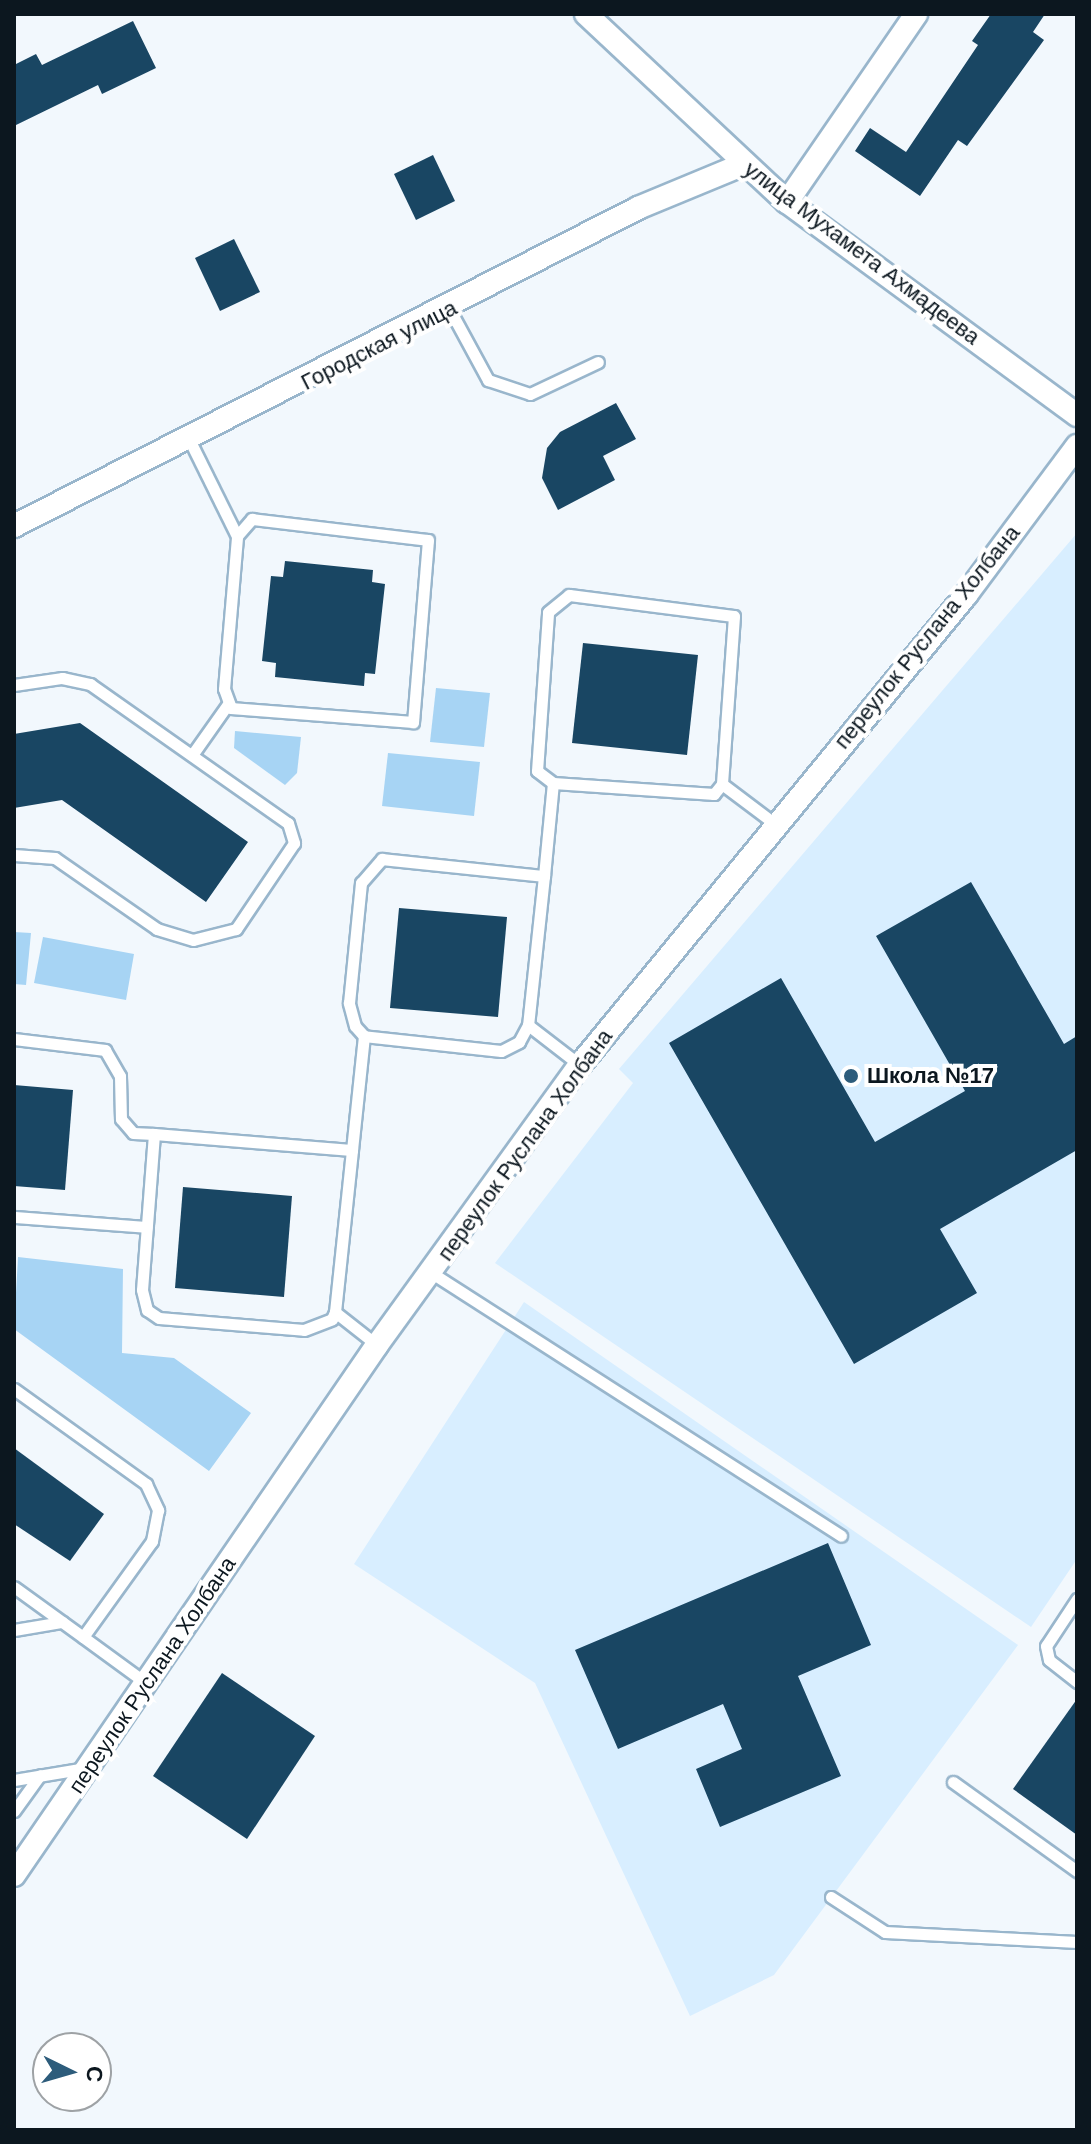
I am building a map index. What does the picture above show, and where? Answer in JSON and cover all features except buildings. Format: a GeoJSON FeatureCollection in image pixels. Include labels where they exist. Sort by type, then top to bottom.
{"type":"FeatureCollection","features":[{"type":"Feature","properties":{"kind":"street","name":"улица Мухамета Ахмадеева"},"geometry":{"type":"LineString","coordinates":[[586,14],[787,202],[1077,415]]}},
{"type":"Feature","properties":{"kind":"street"},"geometry":{"type":"LineString","coordinates":[[787,202],[916,14]]}},
{"type":"Feature","properties":{"kind":"street","name":"Городская улица"},"geometry":{"type":"LineString","coordinates":[[14,526],[450,310],[638,208],[744,164]]}},
{"type":"Feature","properties":{"kind":"street","name":"переулок Руслана Холбана"},"geometry":{"type":"LineString","coordinates":[[14,1875],[91,1767],[377,1345],[580,1065],[774,823],[966,595],[1077,446]]}},
{"type":"Feature","properties":{"kind":"lane"},"geometry":{"type":"LineString","coordinates":[[450,310],[488,380],[530,394],[598,362]]}},
{"type":"Feature","properties":{"kind":"lane"},"geometry":{"type":"LineString","coordinates":[[189,439],[237,536],[228,704],[192,755]]}},
{"type":"Feature","properties":{"kind":"lane"},"geometry":{"type":"LineString","coordinates":[[228,704],[235,713],[413,722],[431,554],[418,533],[252,519],[237,536]]}},
{"type":"Feature","properties":{"kind":"lane"},"geometry":{"type":"LineString","coordinates":[[569,595],[734,616],[722,784],[694,798],[553,783],[537,771],[533,755],[548,612],[569,595]]}},
{"type":"Feature","properties":{"kind":"lane"},"geometry":{"type":"LineString","coordinates":[[14,685],[62,678],[90,684],[192,755],[294,834],[291,851],[236,929],[208,939],[168,934],[55,858],[14,855]]}},
{"type":"Feature","properties":{"kind":"lane"},"geometry":{"type":"LineString","coordinates":[[364,1036],[501,1051],[519,1042],[528,1025],[553,783]]}},
{"type":"Feature","properties":{"kind":"lane"},"geometry":{"type":"LineString","coordinates":[[722,784],[774,823]]}},
{"type":"Feature","properties":{"kind":"lane"},"geometry":{"type":"LineString","coordinates":[[154,1134],[143,1302],[159,1318],[317,1330],[335,1312],[364,1036],[349,1003],[368,867],[382,859],[544,876]]}},
{"type":"Feature","properties":{"kind":"lane"},"geometry":{"type":"LineString","coordinates":[[528,1025],[580,1065]]}},
{"type":"Feature","properties":{"kind":"lane"},"geometry":{"type":"LineString","coordinates":[[14,1039],[105,1050],[120,1076],[121,1119],[133,1133],[352,1150]]}},
{"type":"Feature","properties":{"kind":"lane"},"geometry":{"type":"LineString","coordinates":[[14,1217],[147,1227]]}},
{"type":"Feature","properties":{"kind":"lane"},"geometry":{"type":"LineString","coordinates":[[432,1273],[841,1536]]}},
{"type":"Feature","properties":{"kind":"lane"},"geometry":{"type":"LineString","coordinates":[[335,1312],[377,1345]]}},
{"type":"Feature","properties":{"kind":"lane"},"geometry":{"type":"LineString","coordinates":[[14,1389],[146,1484],[158,1510],[152,1541],[83,1637]]}},
{"type":"Feature","properties":{"kind":"lane"},"geometry":{"type":"LineString","coordinates":[[14,1587],[146,1683]]}},
{"type":"Feature","properties":{"kind":"lane"},"geometry":{"type":"LineString","coordinates":[[1077,1599],[1046,1646],[1049,1660],[1077,1682]]}},
{"type":"Feature","properties":{"kind":"lane"},"geometry":{"type":"LineString","coordinates":[[14,1630],[62,1622]]}},
{"type":"Feature","properties":{"kind":"lane"},"geometry":{"type":"LineString","coordinates":[[14,1780],[91,1767]]}},
{"type":"Feature","properties":{"kind":"lane"},"geometry":{"type":"LineString","coordinates":[[14,1811],[40,1775]]}},
{"type":"Feature","properties":{"kind":"lane"},"geometry":{"type":"LineString","coordinates":[[953,1782],[1077,1871]]}},
{"type":"Feature","properties":{"kind":"lane"},"geometry":{"type":"LineString","coordinates":[[831,1897],[885,1932],[1077,1942]]}},
{"type":"Feature","properties":{"kind":"shaded area","name":"Школа №17"},"geometry":{"type":"Polygon","coordinates":[[[1077,533],[1077,1559],[1031,1627],[495,1263],[633,1083],[619,1069],[1077,533]]]}},
{"type":"Feature","properties":{"kind":"shaded area"},"geometry":{"type":"Polygon","coordinates":[[[436,688],[490,693],[484,747],[430,742],[436,688]]]}},
{"type":"Feature","properties":{"kind":"shaded area"},"geometry":{"type":"Polygon","coordinates":[[[235,731],[301,737],[297,773],[285,785],[234,748],[235,731]]]}},
{"type":"Feature","properties":{"kind":"shaded area"},"geometry":{"type":"Polygon","coordinates":[[[388,753],[480,762],[474,816],[382,806],[388,753]]]}},
{"type":"Feature","properties":{"kind":"shaded area"},"geometry":{"type":"Polygon","coordinates":[[[14,932],[31,933],[26,985],[14,984],[14,932]]]}},
{"type":"Feature","properties":{"kind":"shaded area"},"geometry":{"type":"Polygon","coordinates":[[[43,937],[134,954],[126,1000],[34,983],[43,937]]]}},
{"type":"Feature","properties":{"kind":"shaded area"},"geometry":{"type":"Polygon","coordinates":[[[18,1257],[123,1269],[122,1353],[174,1358],[251,1413],[209,1471],[14,1329],[18,1257]]]}},
{"type":"Feature","properties":{"kind":"shaded area"},"geometry":{"type":"Polygon","coordinates":[[[524,1302],[1018,1645],[774,1975],[690,2016],[535,1683],[354,1564],[524,1302]]]}},
{"type":"Feature","properties":{"kind":"place","name":"Школа №17"},"geometry":{"type":"Point","coordinates":[851,1076]}}]}
